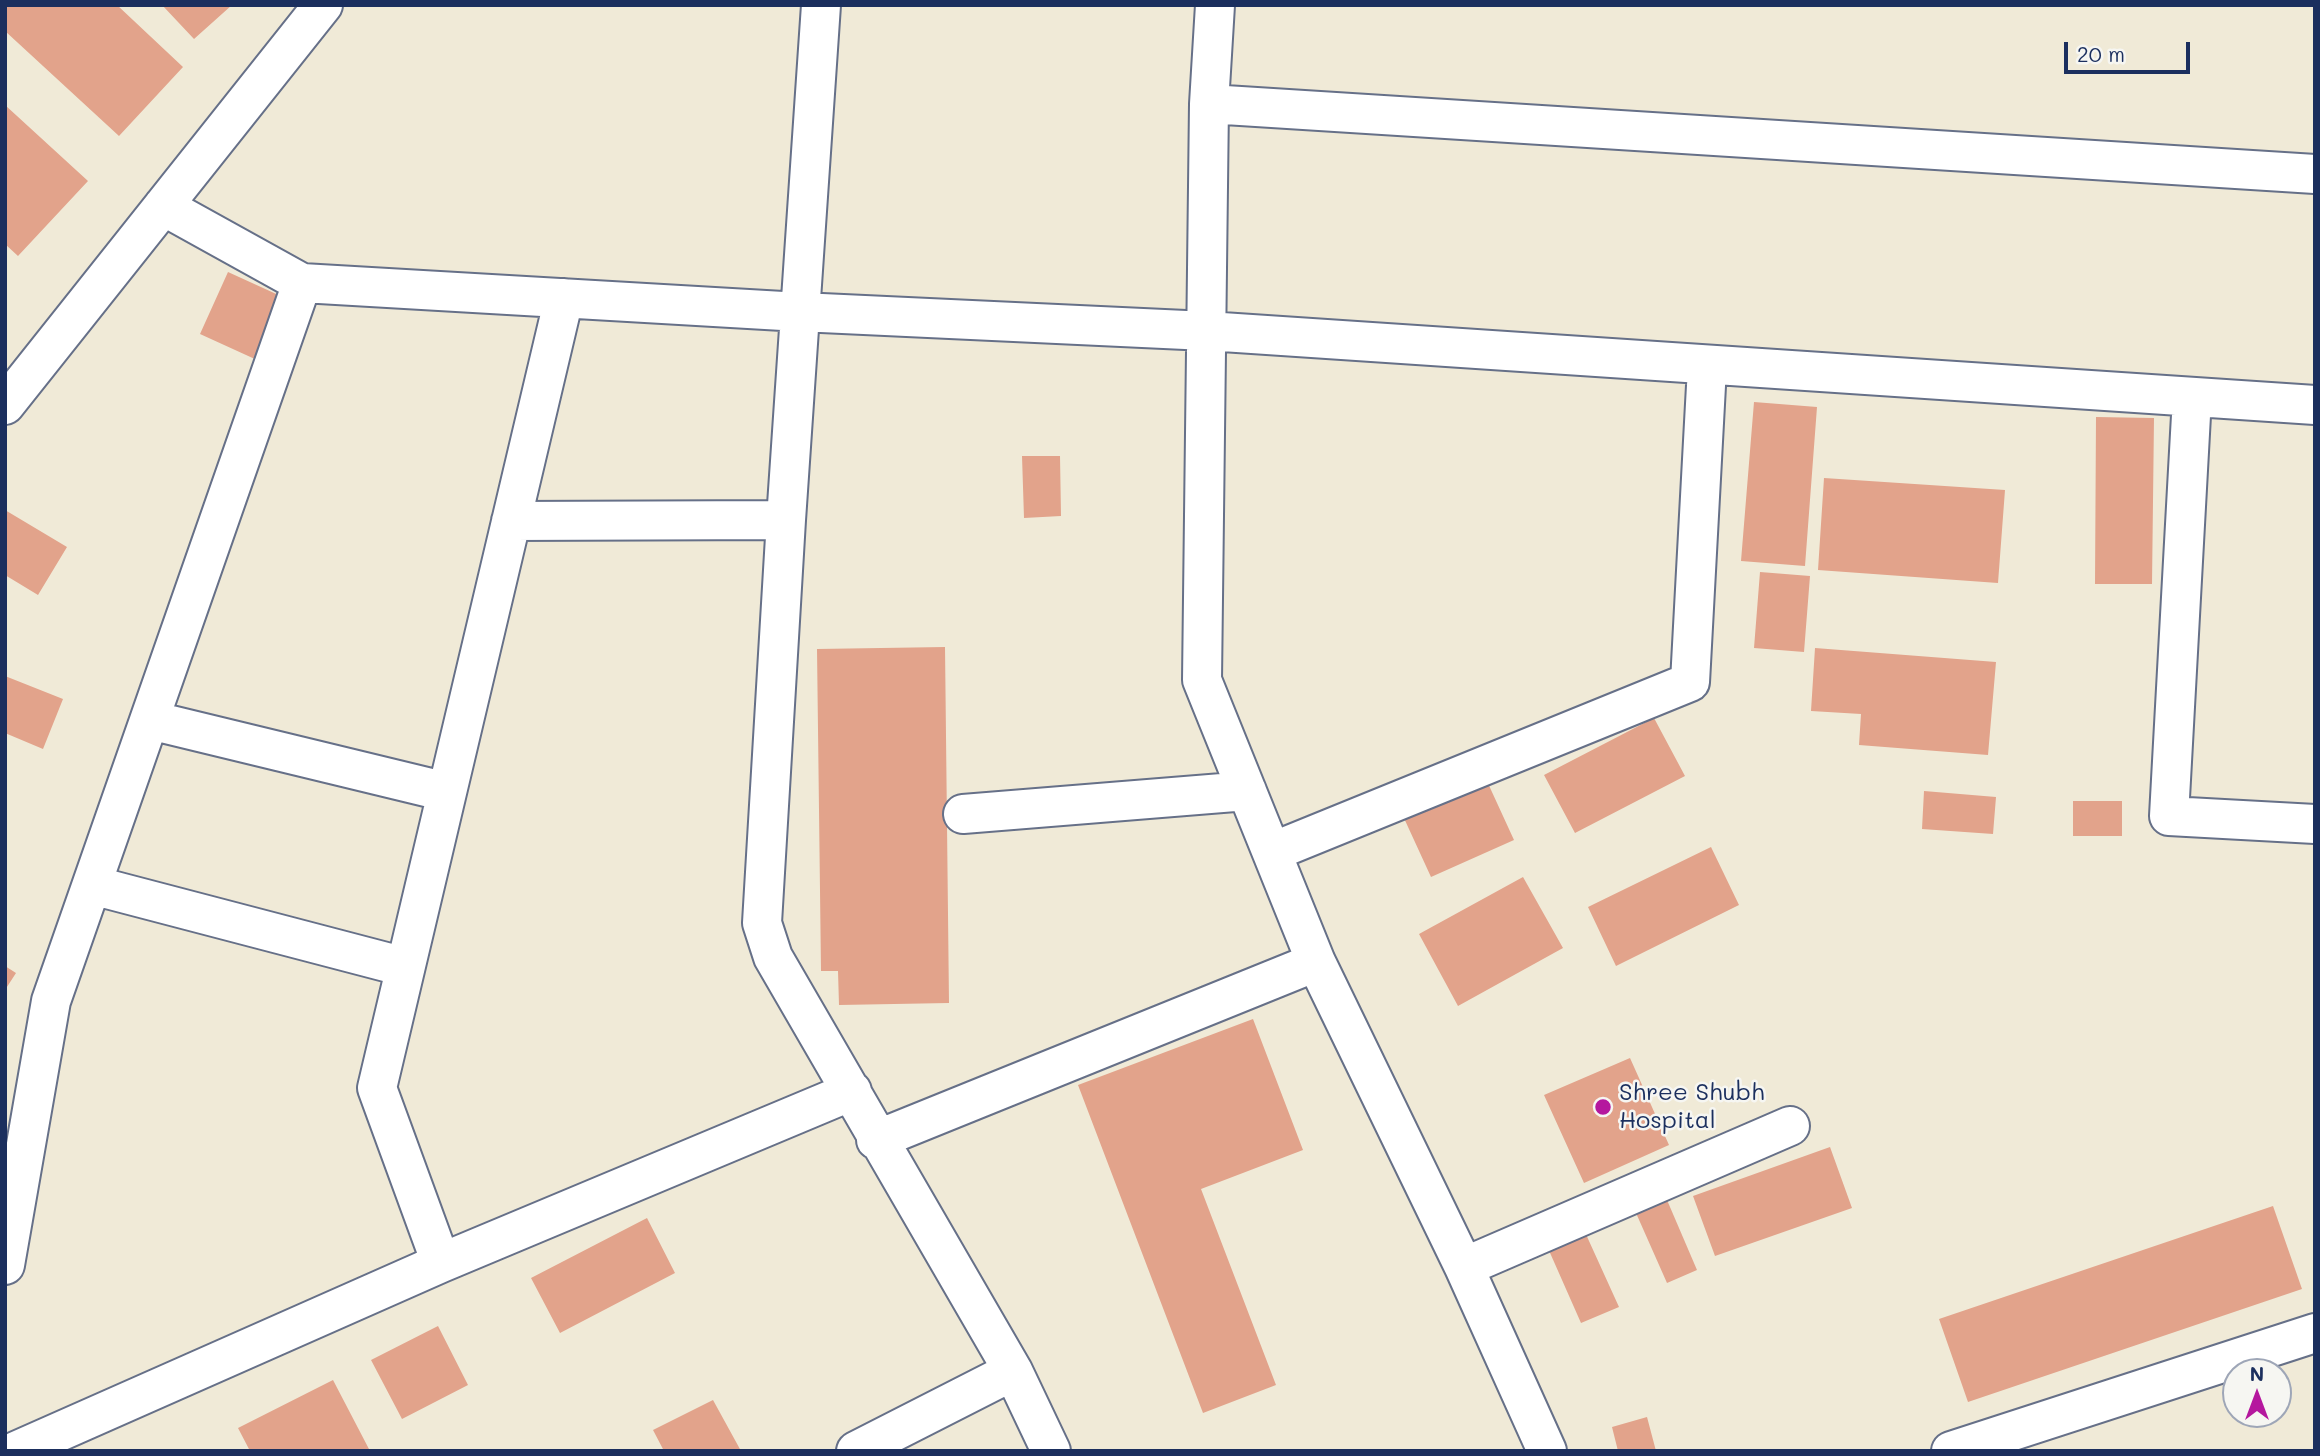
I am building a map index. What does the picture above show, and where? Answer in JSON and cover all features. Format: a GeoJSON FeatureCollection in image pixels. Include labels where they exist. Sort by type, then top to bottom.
{"type":"FeatureCollection","features":[{"type":"Feature","properties":{"kind":"street"},"geometry":{"type":"LineString","coordinates":[[5,405],[323,5]]}},
{"type":"Feature","properties":{"kind":"street"},"geometry":{"type":"LineString","coordinates":[[821,5],[762,923],[773,957],[852,1091],[876,1140],[1013,1371],[1051,1451]]}},
{"type":"Feature","properties":{"kind":"street"},"geometry":{"type":"LineString","coordinates":[[1215,5],[1209,104],[1202,680],[1316,962],[1464,1267],[1547,1451]]}},
{"type":"Feature","properties":{"kind":"street"},"geometry":{"type":"LineString","coordinates":[[1209,104],[2315,174]]}},
{"type":"Feature","properties":{"kind":"street"},"geometry":{"type":"LineString","coordinates":[[163,206],[302,283],[800,313],[1207,331],[1707,367],[2315,405]]}},
{"type":"Feature","properties":{"kind":"street"},"geometry":{"type":"LineString","coordinates":[[5,1265],[51,1001],[302,283]]}},
{"type":"Feature","properties":{"kind":"street"},"geometry":{"type":"LineString","coordinates":[[441,1263],[377,1088],[564,298]]}},
{"type":"Feature","properties":{"kind":"street"},"geometry":{"type":"LineString","coordinates":[[1272,852],[1690,682],[1707,367]]}},
{"type":"Feature","properties":{"kind":"street"},"geometry":{"type":"LineString","coordinates":[[2192,397],[2169,816],[2315,824]]}},
{"type":"Feature","properties":{"kind":"street"},"geometry":{"type":"LineString","coordinates":[[510,521],[786,520]]}},
{"type":"Feature","properties":{"kind":"street"},"geometry":{"type":"LineString","coordinates":[[150,720],[447,792]]}},
{"type":"Feature","properties":{"kind":"street"},"geometry":{"type":"LineString","coordinates":[[963,814],[1247,791]]}},
{"type":"Feature","properties":{"kind":"street"},"geometry":{"type":"LineString","coordinates":[[92,885],[405,967]]}},
{"type":"Feature","properties":{"kind":"street"},"geometry":{"type":"LineString","coordinates":[[876,1140],[1316,962]]}},
{"type":"Feature","properties":{"kind":"street"},"geometry":{"type":"LineString","coordinates":[[16,1451],[441,1263],[852,1091]]}},
{"type":"Feature","properties":{"kind":"street"},"geometry":{"type":"LineString","coordinates":[[1464,1267],[1790,1126]]}},
{"type":"Feature","properties":{"kind":"street"},"geometry":{"type":"LineString","coordinates":[[1951,1451],[2315,1333]]}},
{"type":"Feature","properties":{"kind":"street"},"geometry":{"type":"LineString","coordinates":[[856,1451],[1013,1371]]}},
{"type":"Feature","properties":{"kind":"building"},"geometry":{"type":"Polygon","coordinates":[[[5,5],[117,5],[183,67],[119,136],[5,31],[5,5]]]}},
{"type":"Feature","properties":{"kind":"building"},"geometry":{"type":"Polygon","coordinates":[[[162,5],[232,5],[194,39],[162,5]]]}},
{"type":"Feature","properties":{"kind":"building"},"geometry":{"type":"Polygon","coordinates":[[[5,105],[88,181],[18,256],[5,244],[5,105]]]}},
{"type":"Feature","properties":{"kind":"building"},"geometry":{"type":"Polygon","coordinates":[[[228,272],[285,298],[257,360],[200,334],[228,272]]]}},
{"type":"Feature","properties":{"kind":"building"},"geometry":{"type":"Polygon","coordinates":[[[1754,402],[1817,407],[1805,566],[1741,561],[1754,402]]]}},
{"type":"Feature","properties":{"kind":"building"},"geometry":{"type":"Polygon","coordinates":[[[2096,417],[2154,418],[2152,584],[2095,584],[2096,417]]]}},
{"type":"Feature","properties":{"kind":"building"},"geometry":{"type":"Polygon","coordinates":[[[1022,456],[1060,456],[1061,516],[1024,518],[1022,456]]]}},
{"type":"Feature","properties":{"kind":"building"},"geometry":{"type":"Polygon","coordinates":[[[1824,478],[2005,490],[1998,583],[1818,570],[1824,478]]]}},
{"type":"Feature","properties":{"kind":"building"},"geometry":{"type":"Polygon","coordinates":[[[5,510],[67,547],[38,595],[5,575],[5,510]]]}},
{"type":"Feature","properties":{"kind":"building"},"geometry":{"type":"Polygon","coordinates":[[[1760,572],[1810,576],[1804,652],[1754,648],[1760,572]]]}},
{"type":"Feature","properties":{"kind":"building"},"geometry":{"type":"Polygon","coordinates":[[[945,647],[949,1003],[839,1005],[838,971],[821,971],[817,649],[945,647]]]}},
{"type":"Feature","properties":{"kind":"building"},"geometry":{"type":"Polygon","coordinates":[[[1815,648],[1996,662],[1988,755],[1859,745],[1861,714],[1811,711],[1815,648]]]}},
{"type":"Feature","properties":{"kind":"building"},"geometry":{"type":"Polygon","coordinates":[[[5,676],[63,699],[43,749],[5,733],[5,676]]]}},
{"type":"Feature","properties":{"kind":"building"},"geometry":{"type":"Polygon","coordinates":[[[1654,718],[1685,776],[1575,833],[1544,775],[1654,718]]]}},
{"type":"Feature","properties":{"kind":"building"},"geometry":{"type":"Polygon","coordinates":[[[1486,779],[1514,840],[1431,877],[1403,816],[1486,779]]]}},
{"type":"Feature","properties":{"kind":"building"},"geometry":{"type":"Polygon","coordinates":[[[1924,791],[1996,797],[1993,834],[1922,829],[1924,791]]]}},
{"type":"Feature","properties":{"kind":"building"},"geometry":{"type":"Polygon","coordinates":[[[2073,801],[2122,801],[2122,836],[2073,836],[2073,801]]]}},
{"type":"Feature","properties":{"kind":"building"},"geometry":{"type":"Polygon","coordinates":[[[1711,847],[1739,905],[1616,966],[1588,907],[1711,847]]]}},
{"type":"Feature","properties":{"kind":"building"},"geometry":{"type":"Polygon","coordinates":[[[1523,877],[1563,948],[1458,1006],[1419,934],[1523,877]]]}},
{"type":"Feature","properties":{"kind":"building"},"geometry":{"type":"Polygon","coordinates":[[[5,966],[16,973],[5,990],[5,966]]]}},
{"type":"Feature","properties":{"kind":"building"},"geometry":{"type":"Polygon","coordinates":[[[1253,1019],[1303,1150],[1201,1189],[1276,1385],[1203,1413],[1078,1085],[1253,1019]]]}},
{"type":"Feature","properties":{"kind":"building"},"geometry":{"type":"Polygon","coordinates":[[[1630,1058],[1669,1145],[1584,1183],[1544,1095],[1630,1058]]]}},
{"type":"Feature","properties":{"kind":"building"},"geometry":{"type":"Polygon","coordinates":[[[1830,1147],[1852,1208],[1715,1256],[1693,1196],[1830,1147]]]}},
{"type":"Feature","properties":{"kind":"building"},"geometry":{"type":"Polygon","coordinates":[[[1667,1200],[1697,1270],[1667,1283],[1636,1213],[1667,1200]]]}},
{"type":"Feature","properties":{"kind":"building"},"geometry":{"type":"Polygon","coordinates":[[[2273,1206],[2302,1289],[1968,1402],[1939,1319],[2273,1206]]]}},
{"type":"Feature","properties":{"kind":"building"},"geometry":{"type":"Polygon","coordinates":[[[647,1218],[675,1273],[560,1333],[531,1278],[647,1218]]]}},
{"type":"Feature","properties":{"kind":"building"},"geometry":{"type":"Polygon","coordinates":[[[1584,1230],[1619,1307],[1581,1323],[1547,1246],[1584,1230]]]}},
{"type":"Feature","properties":{"kind":"building"},"geometry":{"type":"Polygon","coordinates":[[[438,1326],[468,1385],[402,1419],[371,1360],[438,1326]]]}},
{"type":"Feature","properties":{"kind":"building"},"geometry":{"type":"Polygon","coordinates":[[[333,1380],[370,1451],[250,1451],[238,1428],[333,1380]]]}},
{"type":"Feature","properties":{"kind":"building"},"geometry":{"type":"Polygon","coordinates":[[[713,1400],[741,1451],[664,1451],[653,1430],[713,1400]]]}},
{"type":"Feature","properties":{"kind":"building"},"geometry":{"type":"Polygon","coordinates":[[[1647,1417],[1656,1451],[1618,1451],[1612,1427],[1647,1417]]]}},
{"type":"Feature","properties":{"kind":"place","name":"Shree Shubh Hospital"},"geometry":{"type":"Point","coordinates":[1603,1107]}}]}
